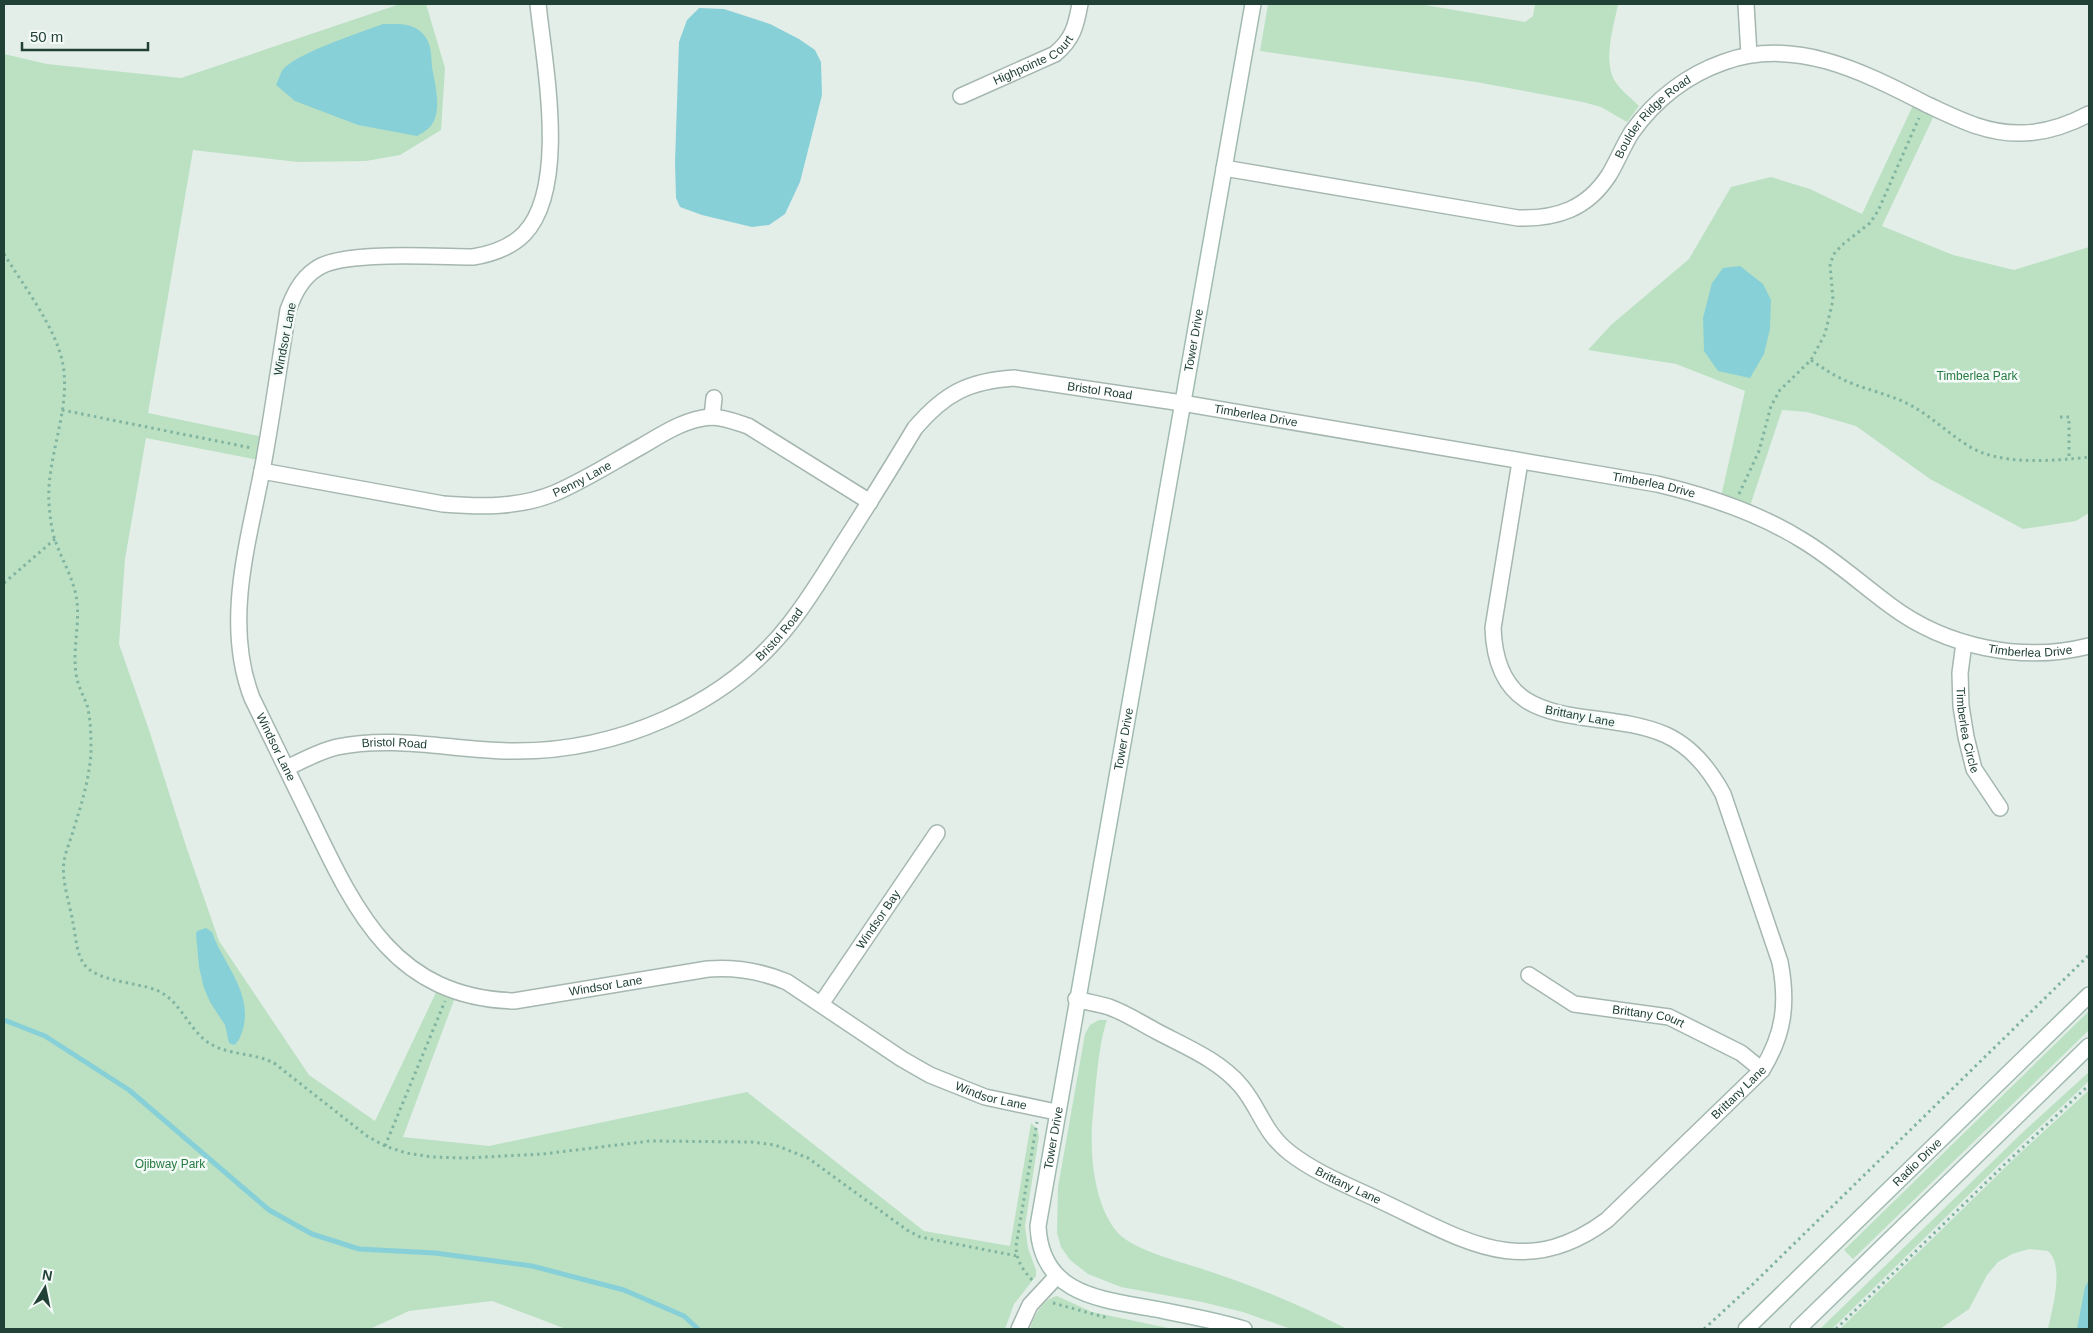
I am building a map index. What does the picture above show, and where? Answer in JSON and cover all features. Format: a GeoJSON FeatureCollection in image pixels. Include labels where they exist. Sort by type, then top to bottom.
{"type":"FeatureCollection","features":[{"type":"Feature","properties":{"kind":"street","name":"Windsor Lane"},"geometry":{"type":"LineString","coordinates":[[538,4],[550,122],[551,151],[546,185],[537,214],[524,234],[506,247],[490,254],[473,257],[356,257],[335,260],[317,268],[303,281],[294,294],[288,310],[266,451],[238,595],[238,638],[243,673],[248,689],[352,901],[389,948],[411,969],[450,989],[492,1000],[514,1001],[726,968],[748,969],[787,982],[902,1059],[930,1075],[986,1097],[1056,1112]]}},
{"type":"Feature","properties":{"kind":"street","name":"Highpointe Court"},"geometry":{"type":"LineString","coordinates":[[961,96],[1055,54],[1066,45],[1072,33],[1080,4]]}},
{"type":"Feature","properties":{"kind":"street","name":"Tower Drive"},"geometry":{"type":"LineString","coordinates":[[1244,1329],[1194,1316],[1094,1298],[1074,1290],[1058,1276],[1043,1252],[1038,1226],[1056,1112],[1253,4]]}},
{"type":"Feature","properties":{"kind":"street"},"geometry":{"type":"LineString","coordinates":[[1746,4],[1749,55]]}},
{"type":"Feature","properties":{"kind":"street","name":"Boulder Ridge Road"},"geometry":{"type":"LineString","coordinates":[[1224,168],[1518,218],[1540,218],[1559,214],[1577,207],[1593,195],[1608,176],[1632,133],[1662,98],[1681,83],[1724,62],[1749,55],[1781,52],[1808,55],[1841,64],[1964,123],[1991,130],[2020,133],[2044,131],[2069,124],[2089,114]]}},
{"type":"Feature","properties":{"kind":"street","name":"Bristol Road"},"geometry":{"type":"LineString","coordinates":[[287,768],[335,748],[383,742],[506,751],[564,749],[629,734],[666,719],[699,702],[759,657],[790,623],[870,502],[916,428],[932,408],[950,394],[972,384],[992,379],[1014,378],[1182,403]]}},
{"type":"Feature","properties":{"kind":"street"},"geometry":{"type":"LineString","coordinates":[[712,417],[714,398]]}},
{"type":"Feature","properties":{"kind":"street","name":"Timberlea Drive"},"geometry":{"type":"LineString","coordinates":[[1182,403],[1657,484],[1692,492],[1733,505],[1774,524],[1827,556],[1891,606],[1936,633],[1964,643],[2021,652],[2052,652],[2089,646]]}},
{"type":"Feature","properties":{"kind":"street","name":"Penny Lane"},"geometry":{"type":"LineString","coordinates":[[262,471],[443,504],[499,506],[525,502],[553,494],[580,481],[672,428],[690,420],[712,417],[748,426],[870,502]]}},
{"type":"Feature","properties":{"kind":"street","name":"Brittany Lane"},"geometry":{"type":"LineString","coordinates":[[1076,999],[1109,1007],[1125,1014],[1213,1062],[1242,1087],[1268,1131],[1277,1142],[1306,1165],[1466,1241],[1503,1251],[1528,1252],[1548,1249],[1571,1242],[1589,1233],[1607,1220],[1762,1070],[1773,1051],[1781,1030],[1784,984],[1777,952],[1723,794],[1714,777],[1699,758],[1668,736],[1649,729],[1551,712],[1533,705],[1508,683],[1499,665],[1494,648],[1493,628],[1520,462]]}},
{"type":"Feature","properties":{"kind":"street","name":"Timberlea Circle"},"geometry":{"type":"LineString","coordinates":[[1964,643],[1960,673],[1961,706],[1966,737],[1974,769],[2000,808]]}},
{"type":"Feature","properties":{"kind":"street","name":"Windsor Bay"},"geometry":{"type":"LineString","coordinates":[[821,1004],[937,833]]}},
{"type":"Feature","properties":{"kind":"street","name":"Brittany Court"},"geometry":{"type":"LineString","coordinates":[[1529,975],[1574,1004],[1669,1017],[1741,1053],[1762,1070]]}},
{"type":"Feature","properties":{"kind":"street","name":"Radio Drive"},"geometry":{"type":"LineString","coordinates":[[1746,1329],[2089,996]]}},
{"type":"Feature","properties":{"kind":"street"},"geometry":{"type":"LineString","coordinates":[[1798,1329],[2089,1046]]}},
{"type":"Feature","properties":{"kind":"street"},"geometry":{"type":"LineString","coordinates":[[1019,1329],[1030,1305],[1058,1276]]}},
{"type":"Feature","properties":{"kind":"path"},"geometry":{"type":"LineString","coordinates":[[1733,505],[1759,451],[1771,406],[1780,390],[1812,360],[1825,334],[1833,300],[1830,264],[1834,254],[1842,245],[1870,223],[1878,212],[1925,103]]}},
{"type":"Feature","properties":{"kind":"path"},"geometry":{"type":"LineString","coordinates":[[1812,360],[1830,374],[1904,402],[1920,411],[1967,445],[1995,458],[2069,459],[2089,457]]}},
{"type":"Feature","properties":{"kind":"path"},"geometry":{"type":"LineString","coordinates":[[62,410],[266,451]]}},
{"type":"Feature","properties":{"kind":"path"},"geometry":{"type":"LineString","coordinates":[[2060,417],[2069,416],[2069,459]]}},
{"type":"Feature","properties":{"kind":"path"},"geometry":{"type":"LineString","coordinates":[[4,583],[54,538]]}},
{"type":"Feature","properties":{"kind":"path"},"geometry":{"type":"LineString","coordinates":[[1704,1329],[1753,1284],[2089,955]]}},
{"type":"Feature","properties":{"kind":"path"},"geometry":{"type":"LineString","coordinates":[[385,1146],[450,989]]}},
{"type":"Feature","properties":{"kind":"path"},"geometry":{"type":"LineString","coordinates":[[1836,1329],[2005,1164],[2089,1086]]}},
{"type":"Feature","properties":{"kind":"path"},"geometry":{"type":"LineString","coordinates":[[1051,1301],[1057,1305],[1104,1317]]}},
{"type":"Feature","properties":{"kind":"green space","name":"Ojibway Park"},"geometry":{"type":"Polygon","coordinates":[[[400,4],[426,4],[445,68],[441,130],[400,155],[366,161],[298,162],[193,150],[148,413],[268,438],[264,461],[146,438],[125,559],[119,644],[219,941],[309,1075],[375,1121],[440,984],[457,992],[403,1137],[489,1146],[747,1092],[924,1231],[1010,1246],[1031,1123],[1037,1129],[1039,1136],[1025,1226],[1028,1248],[1036,1270],[1036,1276],[1014,1304],[1005,1329],[566,1329],[492,1301],[409,1311],[370,1329],[4,1329],[4,54],[47,64],[181,78],[400,4]]]}},
{"type":"Feature","properties":{"kind":"green space"},"geometry":{"type":"Polygon","coordinates":[[[1268,4],[1419,4],[1525,22],[1533,16],[1535,4],[1618,4],[1610,45],[1610,66],[1617,84],[1639,106],[1627,122],[1601,107],[1583,102],[1476,82],[1260,51],[1268,4]]]}},
{"type":"Feature","properties":{"kind":"green space","name":"Timberlea Park"},"geometry":{"type":"Polygon","coordinates":[[[1916,99],[1937,109],[1882,226],[1953,255],[2014,270],[2089,247],[2089,513],[2076,521],[2023,529],[1930,479],[1856,426],[1807,412],[1782,410],[1748,512],[1720,501],[1745,391],[1676,364],[1588,350],[1611,325],[1689,259],[1731,187],[1771,177],[1810,189],[1862,214],[1916,99]]]}},
{"type":"Feature","properties":{"kind":"green space"},"geometry":{"type":"Polygon","coordinates":[[[2089,1011],[2089,1030],[1853,1259],[1844,1250],[2089,1011]]]}},
{"type":"Feature","properties":{"kind":"green space"},"geometry":{"type":"Polygon","coordinates":[[[1099,1020],[1107,1020],[1101,1042],[1096,1079],[1092,1128],[1093,1160],[1098,1193],[1103,1208],[1119,1234],[1139,1247],[1267,1292],[1347,1329],[1291,1329],[1243,1312],[1202,1302],[1121,1287],[1088,1274],[1070,1260],[1061,1247],[1057,1233],[1058,1187],[1085,1034],[1090,1025],[1099,1020]]]}},
{"type":"Feature","properties":{"kind":"green space"},"geometry":{"type":"Polygon","coordinates":[[[2089,1072],[2089,1081],[2000,1164],[1832,1329],[1820,1329],[2023,1132],[2089,1072]]]}},
{"type":"Feature","properties":{"kind":"green space"},"geometry":{"type":"Polygon","coordinates":[[[2089,1090],[2089,1329],[2048,1329],[2056,1288],[2056,1267],[2048,1251],[2029,1249],[2012,1254],[1998,1262],[1987,1275],[1969,1309],[1940,1329],[1840,1329],[2018,1155],[2089,1090]]]}},
{"type":"Feature","properties":{"kind":"green space"},"geometry":{"type":"Polygon","coordinates":[[[1057,1296],[1092,1312],[1173,1329],[1030,1329],[1043,1304],[1057,1296]]]}},
{"type":"Feature","properties":{"kind":"water"},"geometry":{"type":"Polygon","coordinates":[[[699,8],[724,9],[770,24],[799,39],[815,50],[821,62],[822,95],[800,182],[785,214],[769,225],[752,227],[702,215],[680,207],[676,198],[675,163],[679,42],[687,20],[699,8]]]}},
{"type":"Feature","properties":{"kind":"water"},"geometry":{"type":"Polygon","coordinates":[[[383,24],[404,24],[414,27],[423,34],[430,45],[436,90],[436,114],[430,127],[417,136],[358,125],[295,101],[276,85],[282,71],[299,58],[329,44],[383,24]]]}},
{"type":"Feature","properties":{"kind":"water"},"geometry":{"type":"Polygon","coordinates":[[[1740,266],[1763,284],[1771,300],[1770,329],[1764,354],[1750,378],[1718,371],[1704,351],[1703,318],[1712,283],[1723,268],[1740,266]]]}},
{"type":"Feature","properties":{"kind":"water"},"geometry":{"type":"Polygon","coordinates":[[[206,928],[212,932],[240,990],[244,1003],[243,1029],[239,1040],[234,1045],[229,1043],[225,1025],[210,1002],[204,988],[199,967],[196,934],[197,931],[206,928]]]}},
{"type":"Feature","properties":{"kind":"water"},"geometry":{"type":"Polygon","coordinates":[[[2089,1280],[2089,1329],[2077,1329],[2085,1287],[2089,1280]]]}},
{"type":"Feature","properties":{"kind":"waterway"},"geometry":{"type":"LineString","coordinates":[[4,1020],[45,1036],[129,1090],[269,1210],[312,1234],[359,1249],[435,1253],[532,1266],[624,1290],[684,1316],[698,1329]]}}]}
